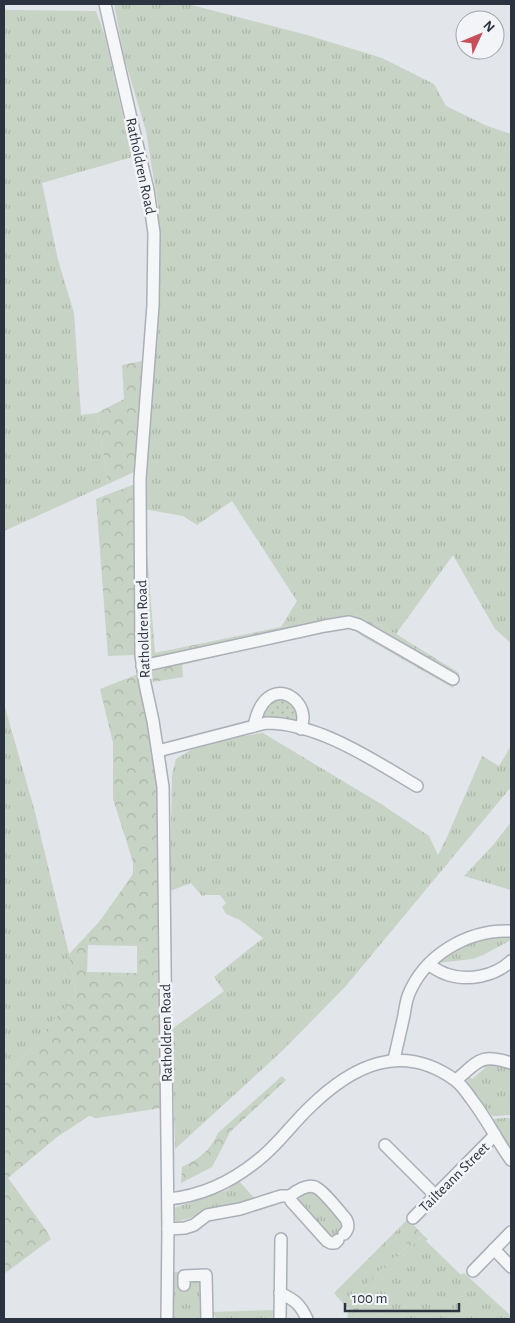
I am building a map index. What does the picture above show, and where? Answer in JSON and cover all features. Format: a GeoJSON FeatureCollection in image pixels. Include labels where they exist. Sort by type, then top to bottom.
{"type":"FeatureCollection","features":[{"type":"Feature","properties":{"kind":"street","name":"Ratholdren Road"},"geometry":{"type":"LineString","coordinates":[[105,4],[148,190],[154,233],[153,305],[140,478],[141,654],[154,721],[163,796],[168,1199],[167,1319]]}},
{"type":"Feature","properties":{"kind":"street"},"geometry":{"type":"LineString","coordinates":[[142,666],[348,622],[359,625],[453,679]]}},
{"type":"Feature","properties":{"kind":"street"},"geometry":{"type":"LineString","coordinates":[[254,726],[263,703],[273,695],[281,693],[289,695],[296,700],[301,708],[303,717],[301,729]]}},
{"type":"Feature","properties":{"kind":"street"},"geometry":{"type":"LineString","coordinates":[[158,751],[266,723],[279,723],[348,746],[417,786]]}},
{"type":"Feature","properties":{"kind":"street"},"geometry":{"type":"LineString","coordinates":[[394,1060],[408,997],[418,978],[429,965],[440,954],[468,938],[501,930],[511,931]]}},
{"type":"Feature","properties":{"kind":"street"},"geometry":{"type":"LineString","coordinates":[[429,965],[447,975],[470,977],[484,976],[511,961]]}},
{"type":"Feature","properties":{"kind":"street"},"geometry":{"type":"LineString","coordinates":[[456,1080],[474,1064],[485,1058],[497,1058],[511,1063]]}},
{"type":"Feature","properties":{"kind":"street"},"geometry":{"type":"LineString","coordinates":[[168,1199],[184,1197],[216,1187],[242,1172],[274,1147],[310,1107],[342,1080],[379,1063],[394,1060],[412,1061],[428,1065],[456,1080],[483,1114],[511,1160]]}},
{"type":"Feature","properties":{"kind":"street","name":"Tailteann Street"},"geometry":{"type":"LineString","coordinates":[[413,1218],[495,1135]]}},
{"type":"Feature","properties":{"kind":"street"},"geometry":{"type":"LineString","coordinates":[[385,1145],[435,1195]]}},
{"type":"Feature","properties":{"kind":"street"},"geometry":{"type":"LineString","coordinates":[[168,1229],[185,1228],[194,1225],[207,1216],[240,1209],[281,1196],[290,1196],[295,1191],[310,1186],[317,1187],[346,1219],[349,1224],[348,1230],[335,1243],[327,1241],[291,1202],[290,1196]]}},
{"type":"Feature","properties":{"kind":"street"},"geometry":{"type":"LineString","coordinates":[[473,1271],[511,1232]]}},
{"type":"Feature","properties":{"kind":"street"},"geometry":{"type":"LineString","coordinates":[[280,1319],[281,1239]]}},
{"type":"Feature","properties":{"kind":"street"},"geometry":{"type":"LineString","coordinates":[[494,1249],[511,1266]]}},
{"type":"Feature","properties":{"kind":"street"},"geometry":{"type":"LineString","coordinates":[[184,1285],[184,1276],[206,1275],[207,1319]]}},
{"type":"Feature","properties":{"kind":"street"},"geometry":{"type":"LineString","coordinates":[[280,1293],[292,1298],[307,1319]]}},
{"type":"Feature","properties":{"kind":"green space"},"geometry":{"type":"Polygon","coordinates":[[[114,4],[188,4],[307,35],[382,58],[434,84],[446,106],[485,125],[511,134],[511,643],[495,629],[453,555],[396,634],[358,615],[281,627],[297,601],[232,501],[197,525],[183,516],[144,509],[155,331],[159,212],[146,131],[124,57],[114,4]]]}},
{"type":"Feature","properties":{"kind":"green space"},"geometry":{"type":"Polygon","coordinates":[[[4,10],[96,11],[105,36],[132,157],[42,183],[58,260],[74,313],[81,415],[97,413],[108,484],[4,531],[4,10]]]}},
{"type":"Feature","properties":{"kind":"green space"},"geometry":{"type":"Polygon","coordinates":[[[142,361],[134,472],[108,484],[97,413],[124,399],[122,365],[142,361]]]}},
{"type":"Feature","properties":{"kind":"green space"},"geometry":{"type":"Polygon","coordinates":[[[135,484],[134,655],[108,656],[96,499],[135,484]]]}},
{"type":"Feature","properties":{"kind":"green space"},"geometry":{"type":"Polygon","coordinates":[[[147,554],[155,653],[281,627],[358,615],[396,634],[459,673],[453,688],[353,629],[343,629],[264,645],[182,665],[183,677],[153,682],[146,634],[143,564],[147,554]]]}},
{"type":"Feature","properties":{"kind":"green space"},"geometry":{"type":"Polygon","coordinates":[[[138,674],[157,771],[160,807],[157,853],[163,970],[161,1108],[97,1118],[89,1116],[57,1137],[8,1178],[51,1239],[4,1274],[4,1082],[76,994],[69,954],[99,922],[133,874],[133,862],[113,799],[113,743],[100,689],[138,674]],[[88,945],[87,972],[137,973],[137,946],[88,945]]]}},
{"type":"Feature","properties":{"kind":"green space"},"geometry":{"type":"Polygon","coordinates":[[[285,697],[298,708],[297,723],[262,721],[261,714],[271,700],[285,697]]]}},
{"type":"Feature","properties":{"kind":"green space"},"geometry":{"type":"Polygon","coordinates":[[[4,704],[35,812],[69,954],[76,994],[4,1082],[4,704]]]}},
{"type":"Feature","properties":{"kind":"green space"},"geometry":{"type":"Polygon","coordinates":[[[263,733],[381,804],[429,836],[438,855],[482,756],[499,766],[511,746],[511,787],[345,987],[280,1053],[175,1149],[172,1029],[224,991],[214,977],[263,938],[240,920],[226,914],[222,907],[226,903],[220,895],[202,896],[191,883],[170,891],[172,774],[176,759],[194,748],[230,738],[263,733]]]}},
{"type":"Feature","properties":{"kind":"green space"},"geometry":{"type":"Polygon","coordinates":[[[511,822],[511,890],[464,876],[494,844],[511,822]]]}},
{"type":"Feature","properties":{"kind":"green space"},"geometry":{"type":"Polygon","coordinates":[[[511,935],[511,940],[473,959],[437,963],[441,958],[480,937],[511,935]]]}},
{"type":"Feature","properties":{"kind":"green space"},"geometry":{"type":"Polygon","coordinates":[[[482,1063],[511,1066],[511,1115],[492,1116],[468,1085],[465,1077],[468,1075],[472,1079],[485,1068],[482,1063]]]}},
{"type":"Feature","properties":{"kind":"green space"},"geometry":{"type":"Polygon","coordinates":[[[282,1076],[286,1080],[230,1132],[212,1167],[181,1183],[182,1167],[203,1154],[218,1133],[282,1076]]]}},
{"type":"Feature","properties":{"kind":"green space"},"geometry":{"type":"Polygon","coordinates":[[[511,1118],[510,1148],[493,1119],[511,1118]]]}},
{"type":"Feature","properties":{"kind":"green space"},"geometry":{"type":"Polygon","coordinates":[[[239,1181],[257,1201],[176,1222],[174,1208],[227,1190],[239,1181]]]}},
{"type":"Feature","properties":{"kind":"green space"},"geometry":{"type":"Polygon","coordinates":[[[314,1190],[344,1220],[341,1233],[333,1236],[327,1235],[299,1204],[299,1198],[303,1193],[314,1190]]]}},
{"type":"Feature","properties":{"kind":"green space"},"geometry":{"type":"Polygon","coordinates":[[[408,1219],[423,1235],[363,1298],[357,1319],[347,1319],[349,1307],[359,1291],[407,1247],[409,1238],[400,1227],[408,1219]]]}},
{"type":"Feature","properties":{"kind":"green space"},"geometry":{"type":"Polygon","coordinates":[[[400,1227],[409,1238],[407,1247],[375,1275],[348,1309],[334,1293],[400,1227]]]}},
{"type":"Feature","properties":{"kind":"green space"},"geometry":{"type":"Polygon","coordinates":[[[423,1235],[428,1239],[426,1241],[461,1275],[464,1273],[511,1316],[511,1319],[388,1319],[363,1298],[423,1235]]]}},
{"type":"Feature","properties":{"kind":"green space"},"geometry":{"type":"Polygon","coordinates":[[[173,1272],[179,1272],[179,1286],[190,1283],[191,1280],[200,1280],[203,1283],[202,1319],[174,1319],[173,1272]]]}},
{"type":"Feature","properties":{"kind":"green space"},"geometry":{"type":"Polygon","coordinates":[[[363,1298],[388,1319],[357,1319],[363,1298]]]}},
{"type":"Feature","properties":{"kind":"green space"},"geometry":{"type":"Polygon","coordinates":[[[275,1310],[275,1315],[271,1319],[217,1319],[213,1314],[213,1312],[275,1310]]]}}]}
